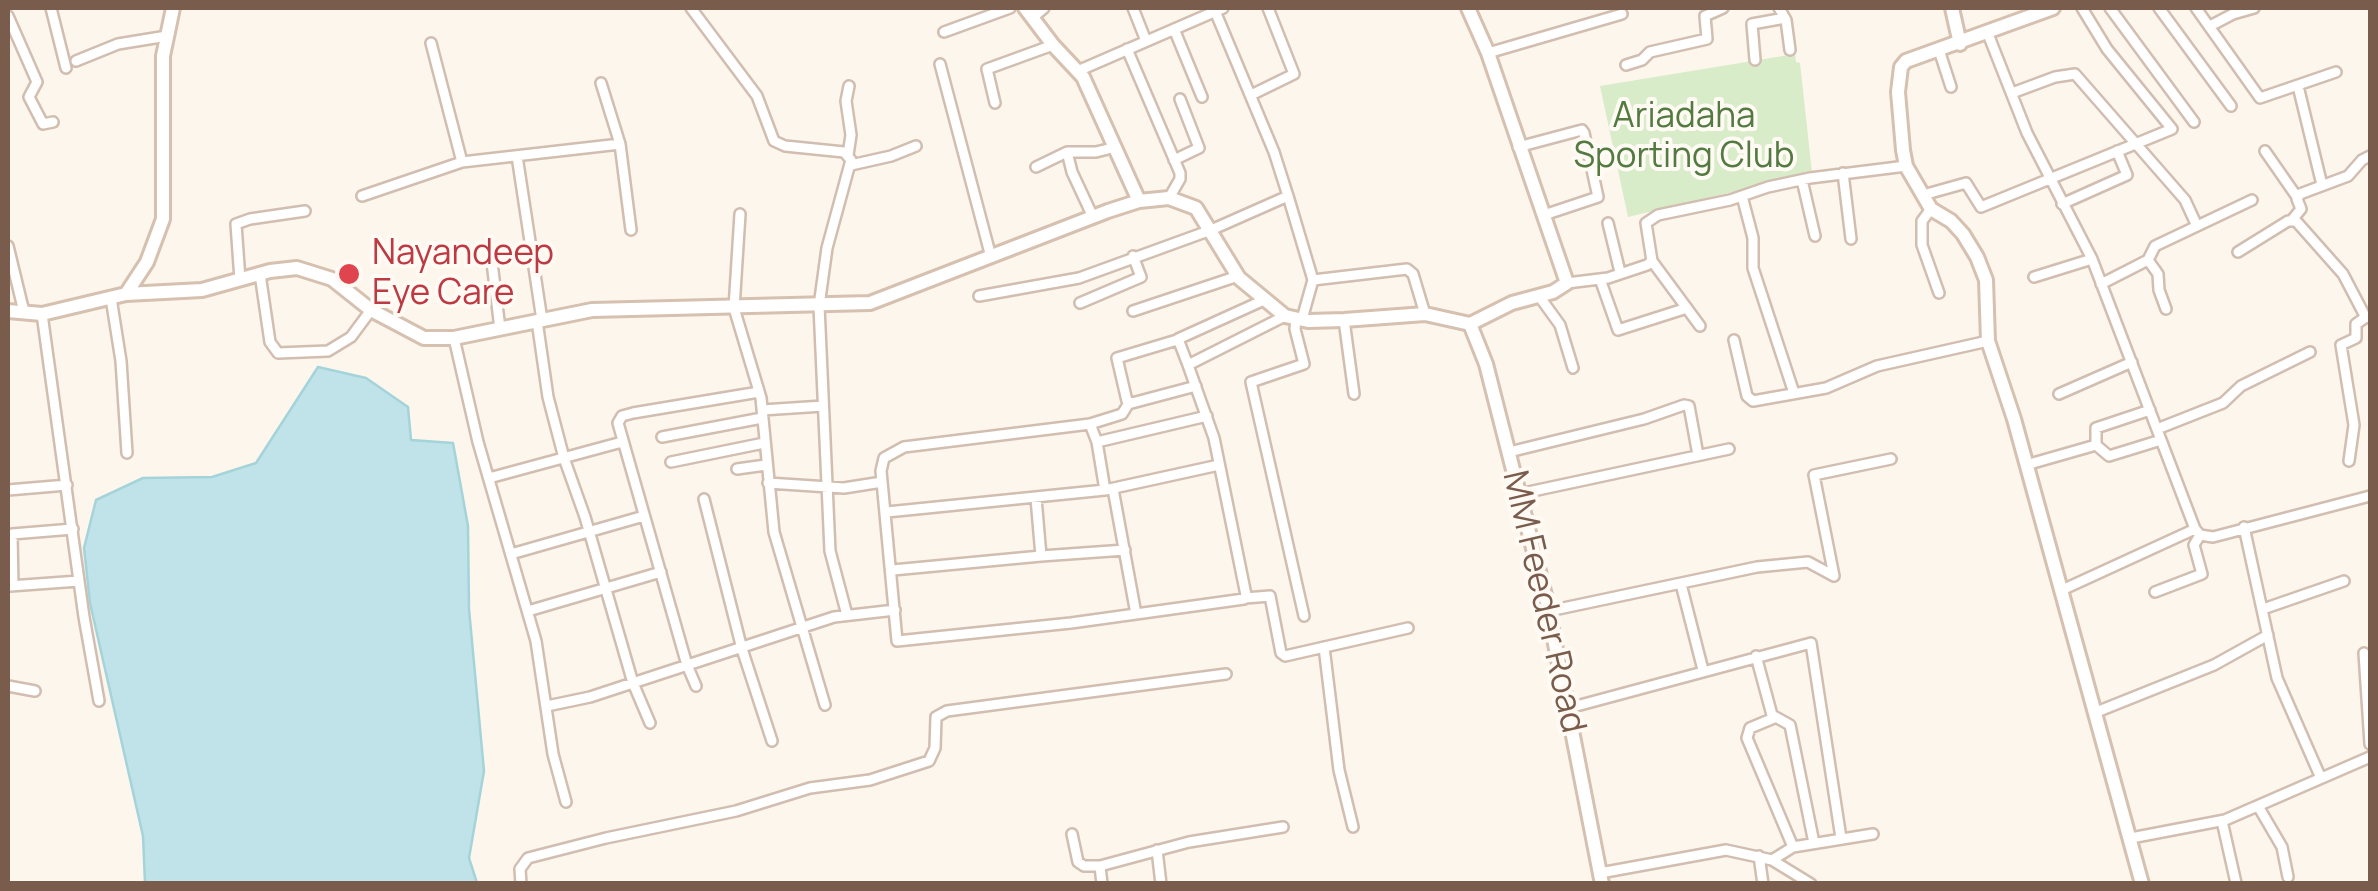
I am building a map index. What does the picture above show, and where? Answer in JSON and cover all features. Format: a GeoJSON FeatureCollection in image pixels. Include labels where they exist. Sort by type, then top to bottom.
{"type":"FeatureCollection","features":[{"type":"Feature","properties":{"kind":"street"},"geometry":{"type":"LineString","coordinates":[[50,8],[66,68]]}},
{"type":"Feature","properties":{"kind":"street"},"geometry":{"type":"LineString","coordinates":[[126,294],[147,262],[163,219],[163,56],[172,8]]}},
{"type":"Feature","properties":{"kind":"street"},"geometry":{"type":"LineString","coordinates":[[691,8],[757,96],[774,141],[850,160],[891,156],[916,146]]}},
{"type":"Feature","properties":{"kind":"street"},"geometry":{"type":"LineString","coordinates":[[944,32],[1010,8]]}},
{"type":"Feature","properties":{"kind":"street"},"geometry":{"type":"LineString","coordinates":[[1044,8],[1029,13],[1053,45],[1080,70],[1139,201]]}},
{"type":"Feature","properties":{"kind":"street"},"geometry":{"type":"LineString","coordinates":[[1133,8],[1146,41]]}},
{"type":"Feature","properties":{"kind":"street"},"geometry":{"type":"LineString","coordinates":[[1251,95],[1294,74],[1268,8]]}},
{"type":"Feature","properties":{"kind":"street"},"geometry":{"type":"LineString","coordinates":[[1468,8],[1488,53],[1567,283]]}},
{"type":"Feature","properties":{"kind":"street"},"geometry":{"type":"LineString","coordinates":[[1626,65],[1642,60],[1650,52],[1707,39],[1705,16],[1722,8]]}},
{"type":"Feature","properties":{"kind":"street"},"geometry":{"type":"LineString","coordinates":[[1779,8],[1786,18],[1790,50]]}},
{"type":"Feature","properties":{"kind":"street"},"geometry":{"type":"LineString","coordinates":[[1952,8],[1960,44]]}},
{"type":"Feature","properties":{"kind":"street"},"geometry":{"type":"LineString","coordinates":[[2054,8],[1906,61],[1901,68],[1898,100],[1906,166],[1930,210],[1956,226],[1977,257],[1987,290],[1988,341],[2062,590],[2142,884]]}},
{"type":"Feature","properties":{"kind":"street"},"geometry":{"type":"LineString","coordinates":[[1923,195],[1966,183],[1981,207],[2172,128],[2108,48],[2082,8]]}},
{"type":"Feature","properties":{"kind":"street"},"geometry":{"type":"LineString","coordinates":[[2110,8],[2194,122]]}},
{"type":"Feature","properties":{"kind":"street"},"geometry":{"type":"LineString","coordinates":[[2160,8],[2231,106]]}},
{"type":"Feature","properties":{"kind":"street"},"geometry":{"type":"LineString","coordinates":[[2196,8],[2260,98],[2336,72]]}},
{"type":"Feature","properties":{"kind":"street"},"geometry":{"type":"LineString","coordinates":[[2210,26],[2254,8]]}},
{"type":"Feature","properties":{"kind":"street"},"geometry":{"type":"LineString","coordinates":[[8,312],[42,314],[126,294],[202,290],[286,269],[306,270],[332,280],[371,310],[416,336],[454,338],[592,310],[876,302],[1139,201],[1169,198],[1196,208],[1238,276],[1264,300],[1291,318],[1302,319],[1314,280],[1288,196],[1219,9],[1198,12],[1174,29],[1080,70]]}},
{"type":"Feature","properties":{"kind":"street"},"geometry":{"type":"LineString","coordinates":[[1488,53],[1622,14]]}},
{"type":"Feature","properties":{"kind":"street"},"geometry":{"type":"LineString","coordinates":[[8,16],[36,82],[29,97],[43,124],[52,122]]}},
{"type":"Feature","properties":{"kind":"street"},"geometry":{"type":"LineString","coordinates":[[1755,60],[1752,24],[1786,18]]}},
{"type":"Feature","properties":{"kind":"street"},"geometry":{"type":"LineString","coordinates":[[1174,29],[1202,97]]}},
{"type":"Feature","properties":{"kind":"street"},"geometry":{"type":"LineString","coordinates":[[1988,34],[2049,178],[2092,259],[2198,532],[2194,545],[2202,574],[2155,592]]}},
{"type":"Feature","properties":{"kind":"street"},"geometry":{"type":"LineString","coordinates":[[76,61],[118,44],[167,36]]}},
{"type":"Feature","properties":{"kind":"street"},"geometry":{"type":"LineString","coordinates":[[431,44],[462,162]]}},
{"type":"Feature","properties":{"kind":"street"},"geometry":{"type":"LineString","coordinates":[[995,104],[987,69],[1053,45]]}},
{"type":"Feature","properties":{"kind":"street"},"geometry":{"type":"LineString","coordinates":[[1128,49],[1181,176],[1169,198]]}},
{"type":"Feature","properties":{"kind":"street"},"geometry":{"type":"LineString","coordinates":[[1939,50],[1951,87]]}},
{"type":"Feature","properties":{"kind":"street"},"geometry":{"type":"LineString","coordinates":[[940,64],[991,256]]}},
{"type":"Feature","properties":{"kind":"street"},"geometry":{"type":"LineString","coordinates":[[2012,93],[2075,74],[2186,200],[2197,226]]}},
{"type":"Feature","properties":{"kind":"street"},"geometry":{"type":"LineString","coordinates":[[601,83],[620,144],[631,230]]}},
{"type":"Feature","properties":{"kind":"street"},"geometry":{"type":"LineString","coordinates":[[847,615],[830,550],[819,306],[826,248],[850,160],[846,101],[849,86]]}},
{"type":"Feature","properties":{"kind":"street"},"geometry":{"type":"LineString","coordinates":[[2298,86],[2322,185]]}},
{"type":"Feature","properties":{"kind":"street"},"geometry":{"type":"LineString","coordinates":[[1174,160],[1199,148],[1180,98]]}},
{"type":"Feature","properties":{"kind":"street"},"geometry":{"type":"LineString","coordinates":[[1518,147],[1582,130],[1584,133],[1598,197],[1544,215]]}},
{"type":"Feature","properties":{"kind":"street"},"geometry":{"type":"LineString","coordinates":[[362,196],[462,162],[620,144]]}},
{"type":"Feature","properties":{"kind":"street"},"geometry":{"type":"LineString","coordinates":[[1036,167],[1067,152],[1116,147]]}},
{"type":"Feature","properties":{"kind":"street"},"geometry":{"type":"LineString","coordinates":[[2062,204],[2127,175],[2117,151]]}},
{"type":"Feature","properties":{"kind":"street"},"geometry":{"type":"LineString","coordinates":[[2238,252],[2292,220],[2301,209],[2265,151]]}},
{"type":"Feature","properties":{"kind":"street"},"geometry":{"type":"LineString","coordinates":[[1067,152],[1093,218]]}},
{"type":"Feature","properties":{"kind":"street"},"geometry":{"type":"LineString","coordinates":[[516,156],[548,397],[633,683],[650,723]]}},
{"type":"Feature","properties":{"kind":"street"},"geometry":{"type":"LineString","coordinates":[[2297,197],[2348,176],[2370,156]]}},
{"type":"Feature","properties":{"kind":"street"},"geometry":{"type":"LineString","coordinates":[[1700,326],[1652,261],[1648,219],[1802,180],[1906,166]]}},
{"type":"Feature","properties":{"kind":"street"},"geometry":{"type":"LineString","coordinates":[[1843,173],[1852,239]]}},
{"type":"Feature","properties":{"kind":"street"},"geometry":{"type":"LineString","coordinates":[[1802,180],[1815,236]]}},
{"type":"Feature","properties":{"kind":"street"},"geometry":{"type":"LineString","coordinates":[[979,296],[1079,278],[1211,230],[1288,196]]}},
{"type":"Feature","properties":{"kind":"street"},"geometry":{"type":"LineString","coordinates":[[1742,196],[1753,238],[1754,268],[1794,393]]}},
{"type":"Feature","properties":{"kind":"street"},"geometry":{"type":"LineString","coordinates":[[2101,284],[2148,260],[2155,246],[2252,200]]}},
{"type":"Feature","properties":{"kind":"street"},"geometry":{"type":"LineString","coordinates":[[1930,210],[1922,221],[1922,246],[1938,292]]}},
{"type":"Feature","properties":{"kind":"street"},"geometry":{"type":"LineString","coordinates":[[240,280],[236,224],[305,211]]}},
{"type":"Feature","properties":{"kind":"street"},"geometry":{"type":"LineString","coordinates":[[740,214],[734,308],[759,392],[774,532],[825,705]]}},
{"type":"Feature","properties":{"kind":"street"},"geometry":{"type":"LineString","coordinates":[[2292,220],[2342,274],[2368,318],[2356,325],[2356,338],[2340,346],[2354,425],[2349,461]]}},
{"type":"Feature","properties":{"kind":"street"},"geometry":{"type":"LineString","coordinates":[[1608,223],[1620,272]]}},
{"type":"Feature","properties":{"kind":"street"},"geometry":{"type":"LineString","coordinates":[[8,246],[24,312]]}},
{"type":"Feature","properties":{"kind":"street"},"geometry":{"type":"LineString","coordinates":[[491,254],[500,330]]}},
{"type":"Feature","properties":{"kind":"street"},"geometry":{"type":"LineString","coordinates":[[1080,303],[1140,277],[1133,256]]}},
{"type":"Feature","properties":{"kind":"street"},"geometry":{"type":"LineString","coordinates":[[2034,277],[2092,259]]}},
{"type":"Feature","properties":{"kind":"street"},"geometry":{"type":"LineString","coordinates":[[2148,260],[2158,274],[2166,309]]}},
{"type":"Feature","properties":{"kind":"street"},"geometry":{"type":"LineString","coordinates":[[1188,364],[1291,318],[1344,320],[1425,314],[1470,324],[1567,283],[1600,279],[1652,261]]}},
{"type":"Feature","properties":{"kind":"street"},"geometry":{"type":"LineString","coordinates":[[1314,280],[1406,270],[1413,274],[1425,314]]}},
{"type":"Feature","properties":{"kind":"street"},"geometry":{"type":"LineString","coordinates":[[260,274],[270,342],[278,352],[328,351],[351,337],[371,310]]}},
{"type":"Feature","properties":{"kind":"street"},"geometry":{"type":"LineString","coordinates":[[1134,311],[1238,276]]}},
{"type":"Feature","properties":{"kind":"street"},"geometry":{"type":"LineString","coordinates":[[1600,279],[1618,330],[1687,308]]}},
{"type":"Feature","properties":{"kind":"street"},"geometry":{"type":"LineString","coordinates":[[1539,296],[1560,325],[1572,368]]}},
{"type":"Feature","properties":{"kind":"street"},"geometry":{"type":"LineString","coordinates":[[110,298],[121,361],[127,453]]}},
{"type":"Feature","properties":{"kind":"street"},"geometry":{"type":"LineString","coordinates":[[1129,403],[1116,358],[1177,340],[1264,300]]}},
{"type":"Feature","properties":{"kind":"street"},"geometry":{"type":"LineString","coordinates":[[42,314],[98,701]]}},
{"type":"Feature","properties":{"kind":"street"},"geometry":{"type":"LineString","coordinates":[[1291,318],[1303,366],[1251,382],[1304,616]]}},
{"type":"Feature","properties":{"kind":"street"},"geometry":{"type":"LineString","coordinates":[[1344,320],[1354,394]]}},
{"type":"Feature","properties":{"kind":"street","name":"MM Feeder Road"},"geometry":{"type":"LineString","coordinates":[[1470,324],[1481,346],[1548,612],[1601,878]]}},
{"type":"Feature","properties":{"kind":"street"},"geometry":{"type":"LineString","coordinates":[[454,338],[528,611],[553,754],[566,802]]}},
{"type":"Feature","properties":{"kind":"street"},"geometry":{"type":"LineString","coordinates":[[1177,340],[1207,416],[1220,465],[1245,598]]}},
{"type":"Feature","properties":{"kind":"street"},"geometry":{"type":"LineString","coordinates":[[1734,340],[1749,400],[1826,388],[1877,366],[1988,341]]}},
{"type":"Feature","properties":{"kind":"street"},"geometry":{"type":"LineString","coordinates":[[2157,428],[2223,403],[2241,386],[2310,352]]}},
{"type":"Feature","properties":{"kind":"street"},"geometry":{"type":"LineString","coordinates":[[2060,394],[2132,362]]}},
{"type":"Feature","properties":{"kind":"street"},"geometry":{"type":"LineString","coordinates":[[1196,386],[1129,403],[1122,414],[1090,424],[904,447],[884,458],[882,482],[893,570],[895,635],[900,642],[1270,596],[1283,655],[1408,628]]}},
{"type":"Feature","properties":{"kind":"street"},"geometry":{"type":"LineString","coordinates":[[696,686],[686,665],[618,423],[622,416],[759,392]]}},
{"type":"Feature","properties":{"kind":"street"},"geometry":{"type":"LineString","coordinates":[[1509,452],[1684,404],[1688,406],[1698,455]]}},
{"type":"Feature","properties":{"kind":"street"},"geometry":{"type":"LineString","coordinates":[[662,437],[762,414],[823,406]]}},
{"type":"Feature","properties":{"kind":"street"},"geometry":{"type":"LineString","coordinates":[[2150,410],[2096,428],[2096,445],[2109,456],[2162,440]]}},
{"type":"Feature","properties":{"kind":"street"},"geometry":{"type":"LineString","coordinates":[[1097,442],[1207,416]]}},
{"type":"Feature","properties":{"kind":"street"},"geometry":{"type":"LineString","coordinates":[[1090,424],[1125,550],[1136,614]]}},
{"type":"Feature","properties":{"kind":"street"},"geometry":{"type":"LineString","coordinates":[[489,478],[622,442]]}},
{"type":"Feature","properties":{"kind":"street"},"geometry":{"type":"LineString","coordinates":[[671,462],[764,444]]}},
{"type":"Feature","properties":{"kind":"street"},"geometry":{"type":"LineString","coordinates":[[2026,466],[2096,445]]}},
{"type":"Feature","properties":{"kind":"street"},"geometry":{"type":"LineString","coordinates":[[1520,494],[1729,448]]}},
{"type":"Feature","properties":{"kind":"street"},"geometry":{"type":"LineString","coordinates":[[1548,612],[1758,566],[1808,562],[1834,576],[1814,474],[1890,458]]}},
{"type":"Feature","properties":{"kind":"street"},"geometry":{"type":"LineString","coordinates":[[737,469],[766,464]]}},
{"type":"Feature","properties":{"kind":"street"},"geometry":{"type":"LineString","coordinates":[[887,512],[1109,490],[1220,465]]}},
{"type":"Feature","properties":{"kind":"street"},"geometry":{"type":"LineString","coordinates":[[768,483],[829,487],[882,482]]}},
{"type":"Feature","properties":{"kind":"street"},"geometry":{"type":"LineString","coordinates":[[8,490],[67,485]]}},
{"type":"Feature","properties":{"kind":"street"},"geometry":{"type":"LineString","coordinates":[[2062,590],[2198,532],[2214,537],[2370,496]]}},
{"type":"Feature","properties":{"kind":"street"},"geometry":{"type":"LineString","coordinates":[[1036,498],[1041,556]]}},
{"type":"Feature","properties":{"kind":"street"},"geometry":{"type":"LineString","coordinates":[[704,499],[742,648],[772,741]]}},
{"type":"Feature","properties":{"kind":"street"},"geometry":{"type":"LineString","coordinates":[[511,554],[644,516]]}},
{"type":"Feature","properties":{"kind":"street"},"geometry":{"type":"LineString","coordinates":[[2244,527],[2277,678],[2320,776]]}},
{"type":"Feature","properties":{"kind":"street"},"geometry":{"type":"LineString","coordinates":[[73,528],[12,534],[10,586],[79,582]]}},
{"type":"Feature","properties":{"kind":"street"},"geometry":{"type":"LineString","coordinates":[[893,570],[1125,550]]}},
{"type":"Feature","properties":{"kind":"street"},"geometry":{"type":"LineString","coordinates":[[528,611],[661,572]]}},
{"type":"Feature","properties":{"kind":"street"},"geometry":{"type":"LineString","coordinates":[[2263,609],[2344,580]]}},
{"type":"Feature","properties":{"kind":"street"},"geometry":{"type":"LineString","coordinates":[[1681,584],[1703,670]]}},
{"type":"Feature","properties":{"kind":"street"},"geometry":{"type":"LineString","coordinates":[[547,706],[847,615],[895,610]]}},
{"type":"Feature","properties":{"kind":"street"},"geometry":{"type":"LineString","coordinates":[[2094,713],[2214,665],[2268,635]]}},
{"type":"Feature","properties":{"kind":"street"},"geometry":{"type":"LineString","coordinates":[[1569,708],[1807,642],[1812,646],[1841,838]]}},
{"type":"Feature","properties":{"kind":"street"},"geometry":{"type":"LineString","coordinates":[[1324,647],[1338,770],[1352,827]]}},
{"type":"Feature","properties":{"kind":"street"},"geometry":{"type":"LineString","coordinates":[[2364,653],[2370,744]]}},
{"type":"Feature","properties":{"kind":"street"},"geometry":{"type":"LineString","coordinates":[[1756,656],[1774,718]]}},
{"type":"Feature","properties":{"kind":"street"},"geometry":{"type":"LineString","coordinates":[[520,884],[522,862],[528,858],[736,811],[810,788],[870,780],[929,761],[936,718],[947,711],[1226,674]]}},
{"type":"Feature","properties":{"kind":"street"},"geometry":{"type":"LineString","coordinates":[[8,686],[35,691]]}},
{"type":"Feature","properties":{"kind":"street"},"geometry":{"type":"LineString","coordinates":[[1793,847],[1746,738],[1750,728],[1774,718],[1790,725],[1814,842]]}},
{"type":"Feature","properties":{"kind":"street"},"geometry":{"type":"LineString","coordinates":[[2131,838],[2222,821],[2370,757]]}},
{"type":"Feature","properties":{"kind":"street"},"geometry":{"type":"LineString","coordinates":[[2258,806],[2282,847],[2288,877]]}},
{"type":"Feature","properties":{"kind":"street"},"geometry":{"type":"LineString","coordinates":[[2222,821],[2236,883]]}},
{"type":"Feature","properties":{"kind":"street"},"geometry":{"type":"LineString","coordinates":[[1072,834],[1078,862],[1100,866],[1189,842],[1283,827]]}},
{"type":"Feature","properties":{"kind":"street"},"geometry":{"type":"LineString","coordinates":[[1772,860],[1793,847],[1873,834]]}},
{"type":"Feature","properties":{"kind":"street"},"geometry":{"type":"LineString","coordinates":[[1157,850],[1162,884]]}},
{"type":"Feature","properties":{"kind":"street"},"geometry":{"type":"LineString","coordinates":[[1601,878],[1726,850],[1772,860],[1811,884]]}},
{"type":"Feature","properties":{"kind":"street"},"geometry":{"type":"LineString","coordinates":[[1759,856],[1763,884]]}},
{"type":"Feature","properties":{"kind":"street"},"geometry":{"type":"LineString","coordinates":[[1100,866],[1102,884]]}},
{"type":"Feature","properties":{"kind":"green space","name":"Ariadaha Sporting Club"},"geometry":{"type":"Polygon","coordinates":[[[1795,54],[1796,62],[1800,63],[1812,173],[1628,217],[1600,86],[1795,54]]]}},
{"type":"Feature","properties":{"kind":"water"},"geometry":{"type":"Polygon","coordinates":[[[318,367],[366,378],[408,407],[411,440],[453,443],[468,526],[469,609],[484,771],[469,858],[477,883],[145,883],[143,836],[90,603],[84,548],[96,500],[143,478],[212,477],[256,463],[318,367]]]}},
{"type":"Feature","properties":{"kind":"place","name":"Nayandeep Eye Care"},"geometry":{"type":"Point","coordinates":[349,274]}}]}
